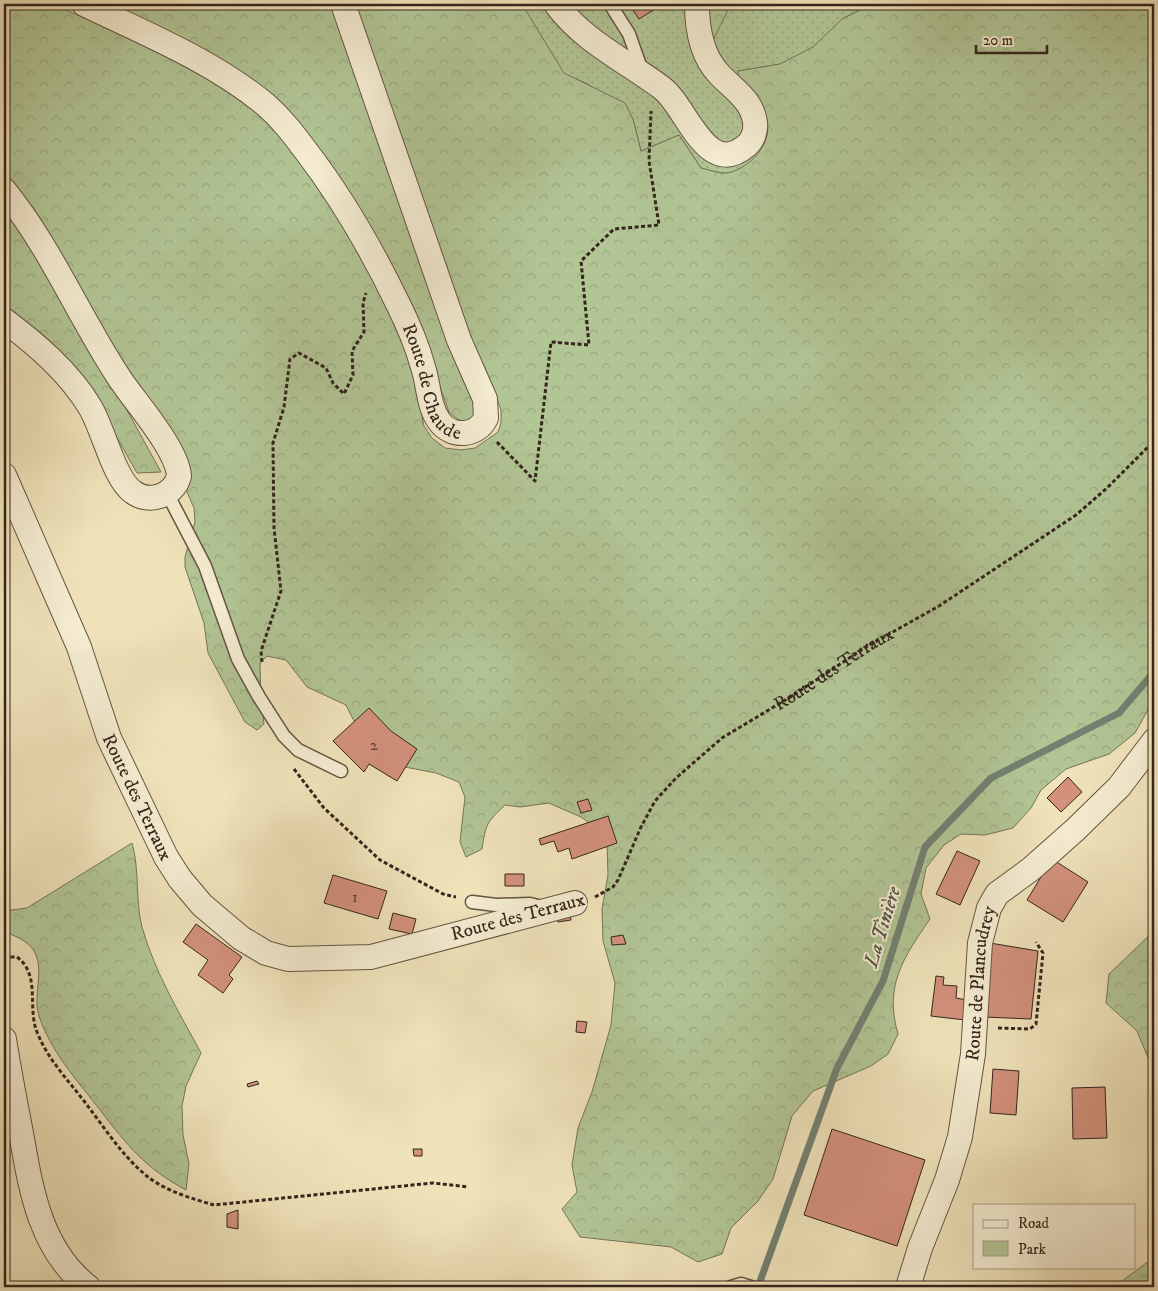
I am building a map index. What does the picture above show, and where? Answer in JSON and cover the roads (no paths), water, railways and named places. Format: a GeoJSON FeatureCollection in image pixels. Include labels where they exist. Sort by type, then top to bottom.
{"type":"FeatureCollection","features":[{"type":"Feature","properties":{"kind":"street","name":"Route de Chaude"},"geometry":{"type":"LineString","coordinates":[[84,4],[183,52],[248,91],[283,121],[320,170],[378,263],[418,348],[428,394],[440,422],[450,430],[460,433],[474,431],[481,426],[487,415],[485,399],[459,340],[343,4]]}},
{"type":"Feature","properties":{"kind":"street"},"geometry":{"type":"LineString","coordinates":[[556,4],[588,37],[670,94],[700,140],[712,151],[725,154],[736,152],[751,140],[755,128],[753,113],[742,96],[718,73],[704,51],[698,25],[697,4]]}},
{"type":"Feature","properties":{"kind":"street"},"geometry":{"type":"LineString","coordinates":[[4,190],[40,239],[120,378],[174,458],[179,476],[175,486],[167,493],[146,497],[128,488],[119,475],[98,421],[81,393],[46,355],[4,320]]}},
{"type":"Feature","properties":{"kind":"street","name":"Route des Terraux"},"geometry":{"type":"LineString","coordinates":[[4,475],[79,647],[109,738],[166,857],[180,879],[202,905],[227,928],[256,947],[276,956],[300,959],[362,958],[399,951],[486,925],[575,903]]}},
{"type":"Feature","properties":{"kind":"street","name":"Route de Plancudrey"},"geometry":{"type":"LineString","coordinates":[[908,1287],[920,1248],[947,1180],[960,1137],[970,1076],[980,943],[984,920],[994,900],[1096,810],[1119,787],[1154,741]]}},
{"type":"Feature","properties":{"kind":"street"},"geometry":{"type":"LineString","coordinates":[[4,1039],[29,1181],[36,1208],[57,1254],[88,1287]]}},
{"type":"Feature","properties":{"kind":"lane"},"geometry":{"type":"LineString","coordinates":[[610,4],[629,34],[648,79]]}},
{"type":"Feature","properties":{"kind":"lane"},"geometry":{"type":"LineString","coordinates":[[167,493],[205,566],[238,659],[255,691],[284,736],[298,750],[341,771]]}},
{"type":"Feature","properties":{"kind":"lane"},"geometry":{"type":"LineString","coordinates":[[472,902],[496,905],[537,904],[545,911]]}},
{"type":"Feature","properties":{"kind":"waterway","name":"La Tinière"},"geometry":{"type":"LineString","coordinates":[[758,1287],[837,1068],[883,981],[925,847],[991,778],[1119,713],[1154,672]]}}]}
